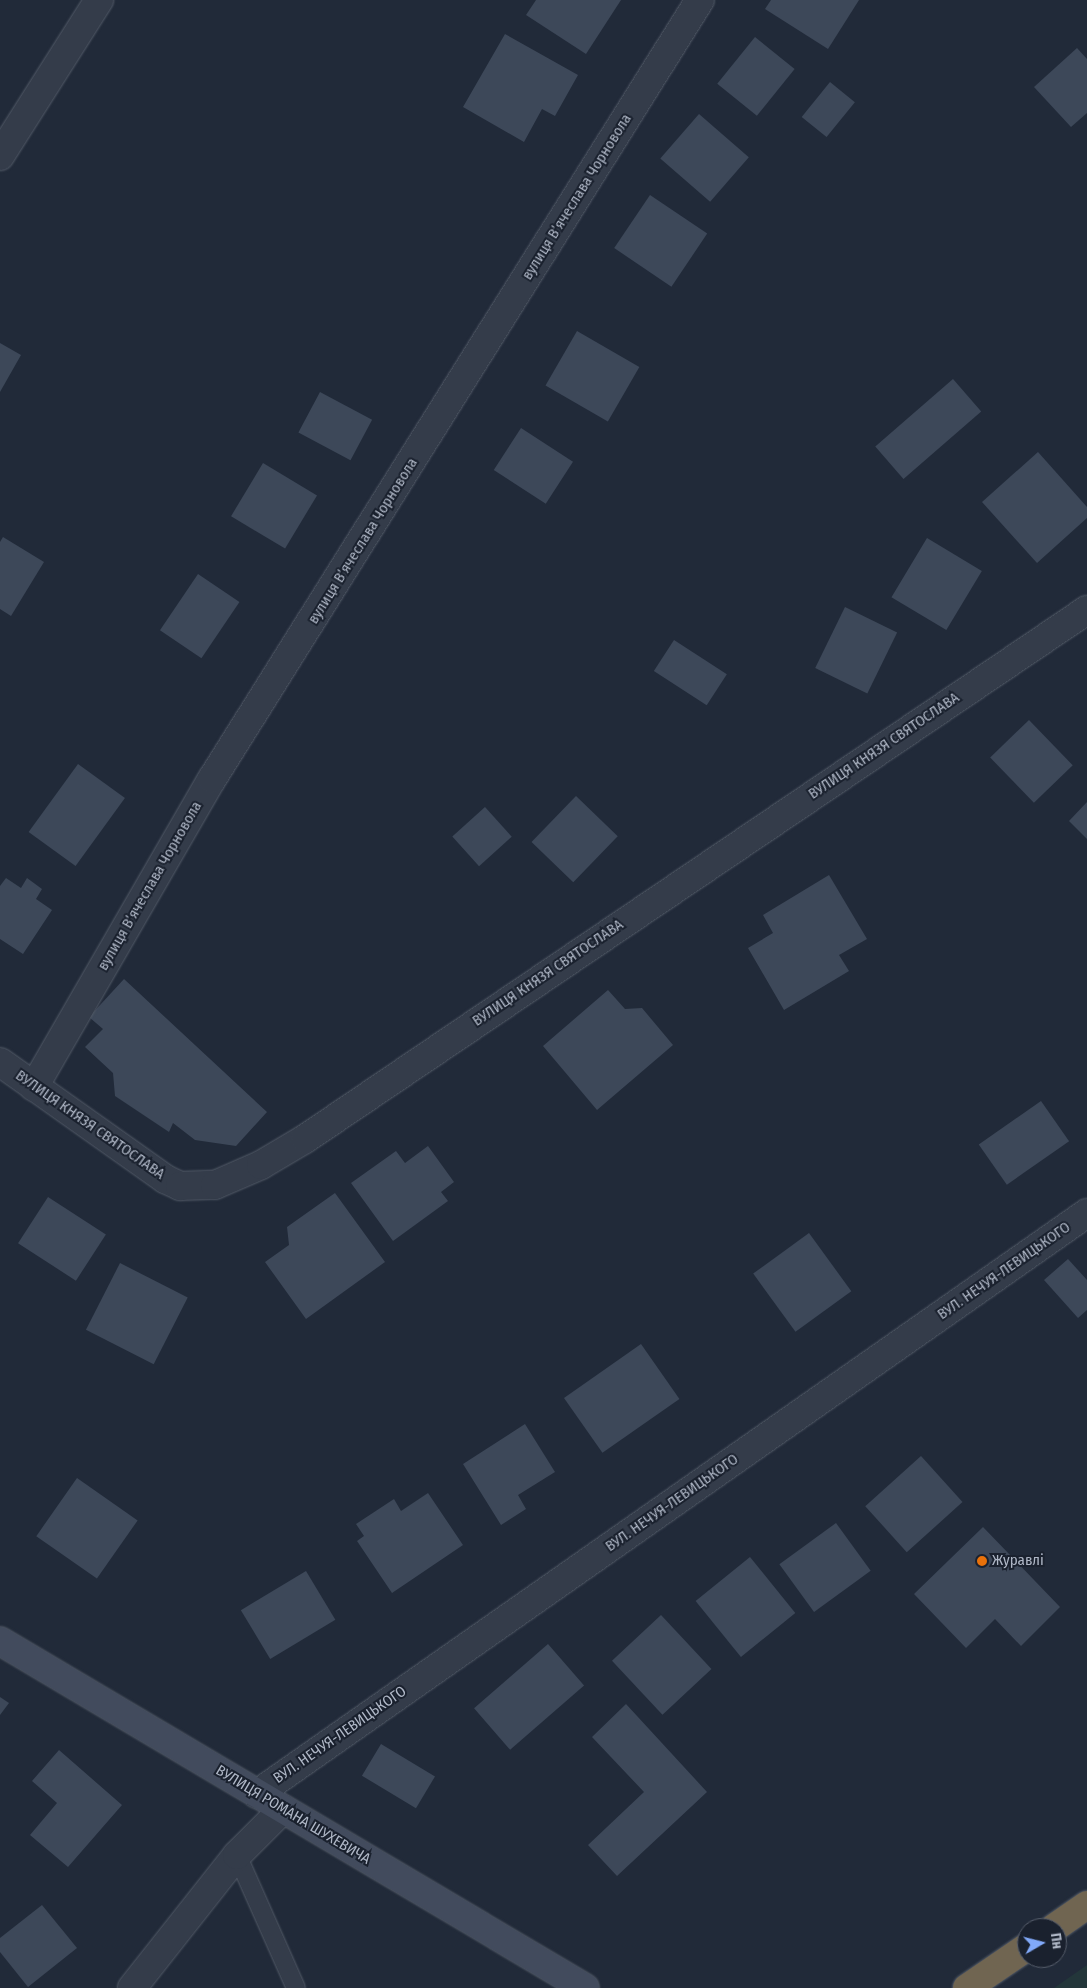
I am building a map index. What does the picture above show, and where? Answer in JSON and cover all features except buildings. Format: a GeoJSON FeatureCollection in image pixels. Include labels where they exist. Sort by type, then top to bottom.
{"type":"FeatureCollection","features":[{"type":"Feature","properties":{"kind":"highway"},"geometry":{"type":"LineString","coordinates":[[1067,1919],[1087,1905]]}},
{"type":"Feature","properties":{"kind":"highway"},"geometry":{"type":"LineString","coordinates":[[967,1988],[1017,1953]]}},
{"type":"Feature","properties":{"kind":"main road","name":"ВУЛИЦЯ РОМАНА ШУХЕВИЧА"},"geometry":{"type":"LineString","coordinates":[[0,1641],[585,1988]]}},
{"type":"Feature","properties":{"kind":"street"},"geometry":{"type":"LineString","coordinates":[[0,156],[99,0]]}},
{"type":"Feature","properties":{"kind":"street","name":"вулиця Вʼячеслава Чорновола"},"geometry":{"type":"LineString","coordinates":[[34,1087],[212,779],[700,0]]}},
{"type":"Feature","properties":{"kind":"street","name":"ВУЛИЦЯ КНЯЗЯ СВЯТОСЛАВА"},"geometry":{"type":"LineString","coordinates":[[0,1062],[164,1179],[180,1186],[215,1185],[261,1165],[305,1139],[1087,610]]}},
{"type":"Feature","properties":{"kind":"street","name":"ВУЛ. НЕЧУЯ-ЛЕВИЦЬКОГО"},"geometry":{"type":"LineString","coordinates":[[258,1794],[1087,1213]]}},
{"type":"Feature","properties":{"kind":"street"},"geometry":{"type":"LineString","coordinates":[[132,1988],[238,1855],[283,1809]]}},
{"type":"Feature","properties":{"kind":"lane"},"geometry":{"type":"LineString","coordinates":[[238,1855],[296,1988]]}},
{"type":"Feature","properties":{"kind":"green space"},"geometry":{"type":"Polygon","coordinates":[[[1087,1965],[1087,1988],[1054,1988],[1087,1965]]]}},
{"type":"Feature","properties":{"kind":"place","name":"Журавлі"},"geometry":{"type":"Point","coordinates":[982,1561]}}]}
